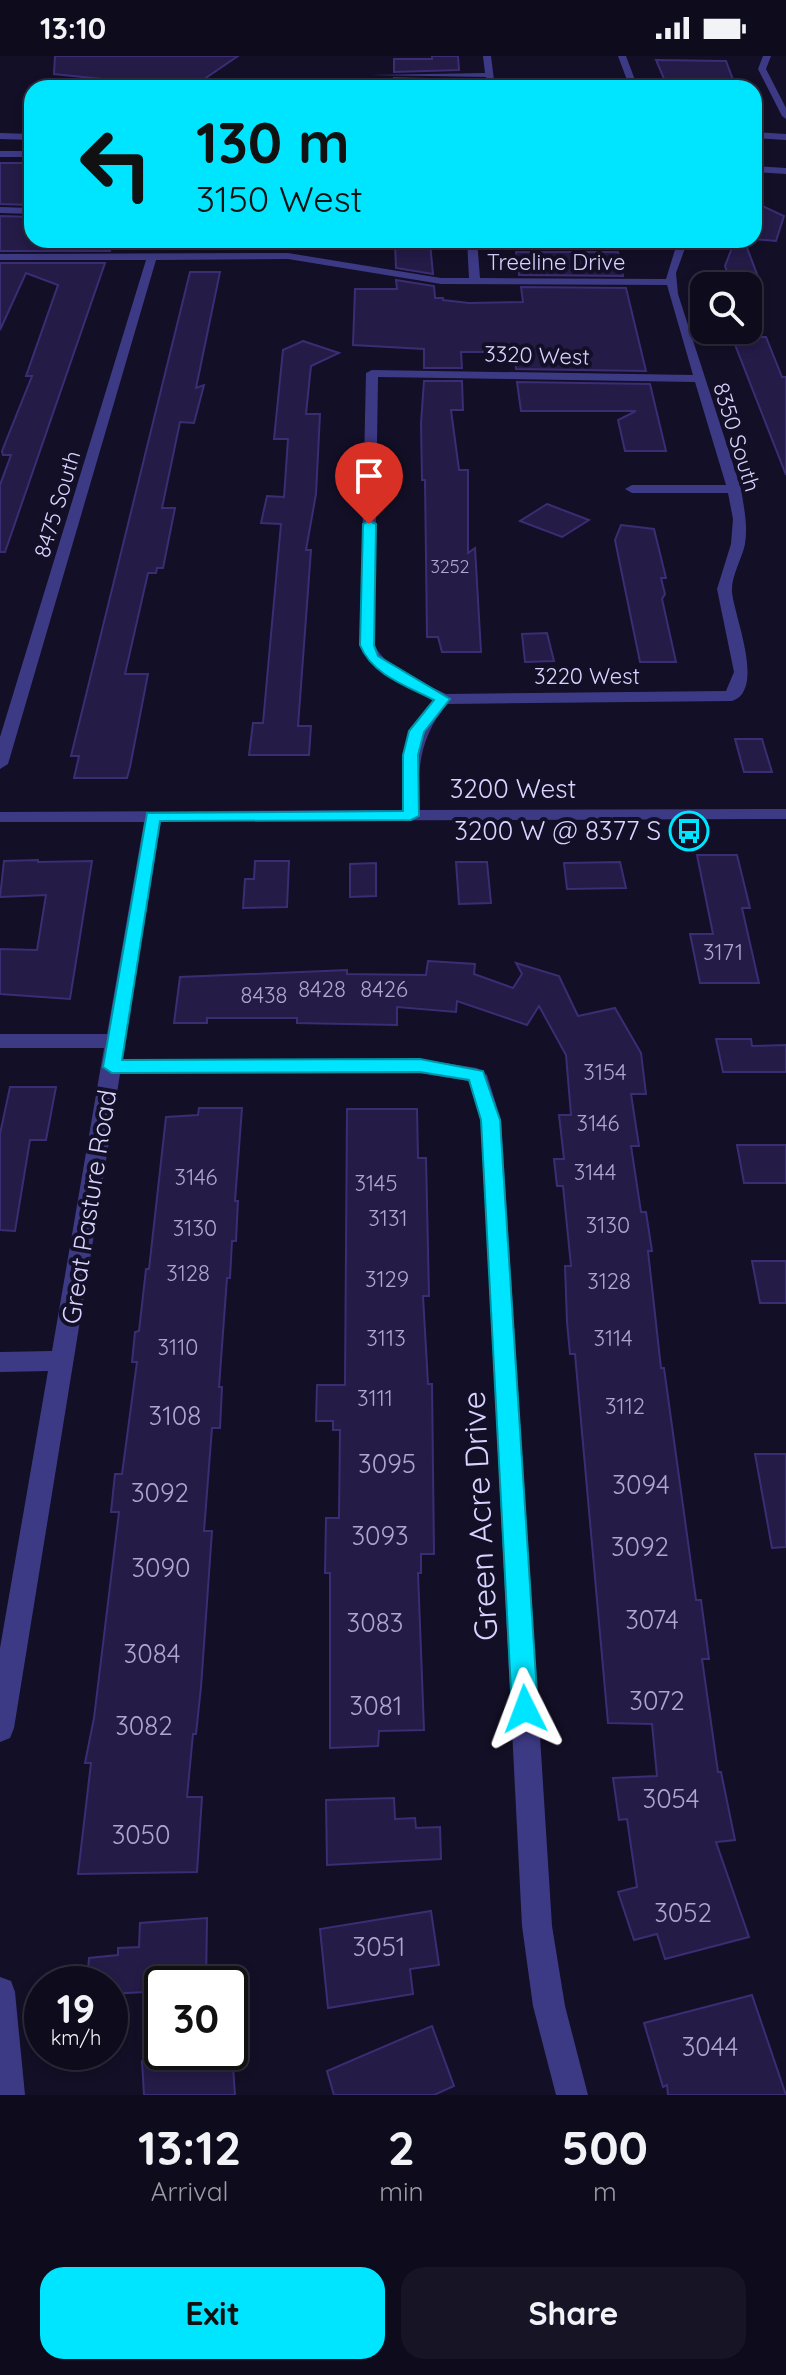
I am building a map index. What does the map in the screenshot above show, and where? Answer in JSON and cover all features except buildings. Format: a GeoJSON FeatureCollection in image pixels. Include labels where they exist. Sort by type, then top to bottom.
{"type":"FeatureCollection","features":[{"type":"Feature","properties":{"kind":"street"},"geometry":{"type":"LineString","coordinates":[[487,56],[490,80]]}},
{"type":"Feature","properties":{"kind":"street"},"geometry":{"type":"LineString","coordinates":[[622,56],[631,80]]}},
{"type":"Feature","properties":{"kind":"street"},"geometry":{"type":"LineString","coordinates":[[767,56],[762,69],[786,116]]}},
{"type":"Feature","properties":{"kind":"street"},"geometry":{"type":"LineString","coordinates":[[374,75],[489,75]]}},
{"type":"Feature","properties":{"kind":"street"},"geometry":{"type":"LineString","coordinates":[[0,136],[24,137]]}},
{"type":"Feature","properties":{"kind":"street"},"geometry":{"type":"LineString","coordinates":[[762,136],[786,137]]}},
{"type":"Feature","properties":{"kind":"street"},"geometry":{"type":"LineString","coordinates":[[0,154],[24,154]]}},
{"type":"Feature","properties":{"kind":"street"},"geometry":{"type":"LineString","coordinates":[[762,170],[786,171]]}},
{"type":"Feature","properties":{"kind":"street"},"geometry":{"type":"LineString","coordinates":[[0,210],[24,211]]}},
{"type":"Feature","properties":{"kind":"street"},"geometry":{"type":"LineString","coordinates":[[252,256],[254,248]]}},
{"type":"Feature","properties":{"kind":"street"},"geometry":{"type":"LineString","coordinates":[[473,248],[475,282]]}},
{"type":"Feature","properties":{"kind":"street"},"geometry":{"type":"LineString","coordinates":[[671,282],[680,248]]}},
{"type":"Feature","properties":{"kind":"street","name":"8475 South"},"geometry":{"type":"LineString","coordinates":[[0,764],[152,256]]}},
{"type":"Feature","properties":{"kind":"street","name":"Treeline Drive"},"geometry":{"type":"LineString","coordinates":[[0,257],[252,256],[314,259],[411,278],[475,282],[671,282]]}},
{"type":"Feature","properties":{"kind":"street","name":"8350 South"},"geometry":{"type":"LineString","coordinates":[[671,282],[734,489],[740,519],[738,544],[724,589],[742,672],[732,696]]}},
{"type":"Feature","properties":{"kind":"street","name":"3320 West"},"geometry":{"type":"LineString","coordinates":[[443,699],[382,666],[372,658],[367,645],[372,373],[699,379]]}},
{"type":"Feature","properties":{"kind":"street"},"geometry":{"type":"LineString","coordinates":[[632,489],[734,489]]}},
{"type":"Feature","properties":{"kind":"street","name":"3220 West"},"geometry":{"type":"LineString","coordinates":[[443,699],[732,696]]}},
{"type":"Feature","properties":{"kind":"street"},"geometry":{"type":"LineString","coordinates":[[411,816],[410,755],[417,731],[443,699]]}},
{"type":"Feature","properties":{"kind":"street","name":"3200 West"},"geometry":{"type":"LineString","coordinates":[[0,817],[786,814]]}},
{"type":"Feature","properties":{"kind":"street","name":"Great Pasture Road"},"geometry":{"type":"LineString","coordinates":[[0,1728],[153,816]]}},
{"type":"Feature","properties":{"kind":"street"},"geometry":{"type":"LineString","coordinates":[[0,1041],[116,1041]]}},
{"type":"Feature","properties":{"kind":"street","name":"Green Acre Drive"},"geometry":{"type":"LineString","coordinates":[[112,1067],[420,1066],[477,1075],[491,1120],[537,1926],[549,2006],[572,2095]]}},
{"type":"Feature","properties":{"kind":"street","name":"Great Pasture Road"},"geometry":{"type":"LineString","coordinates":[[0,1362],[63,1361]]}},
{"type":"Feature","properties":{"kind":"street"},"geometry":{"type":"LineString","coordinates":[[0,1992],[9,2095]]}},
{"type":"Feature","properties":{"kind":"place","name":"3200 W @ 8377 S"},"geometry":{"type":"Point","coordinates":[689,831]}},
{"type":"Feature","properties":{"kind":"route"},"geometry":{"type":"LineString","coordinates":[[369,524],[367,645],[372,658],[443,699],[417,731],[410,755],[411,816],[153,816],[112,1067],[420,1066],[477,1075],[491,1120],[525,1709]]}}]}
